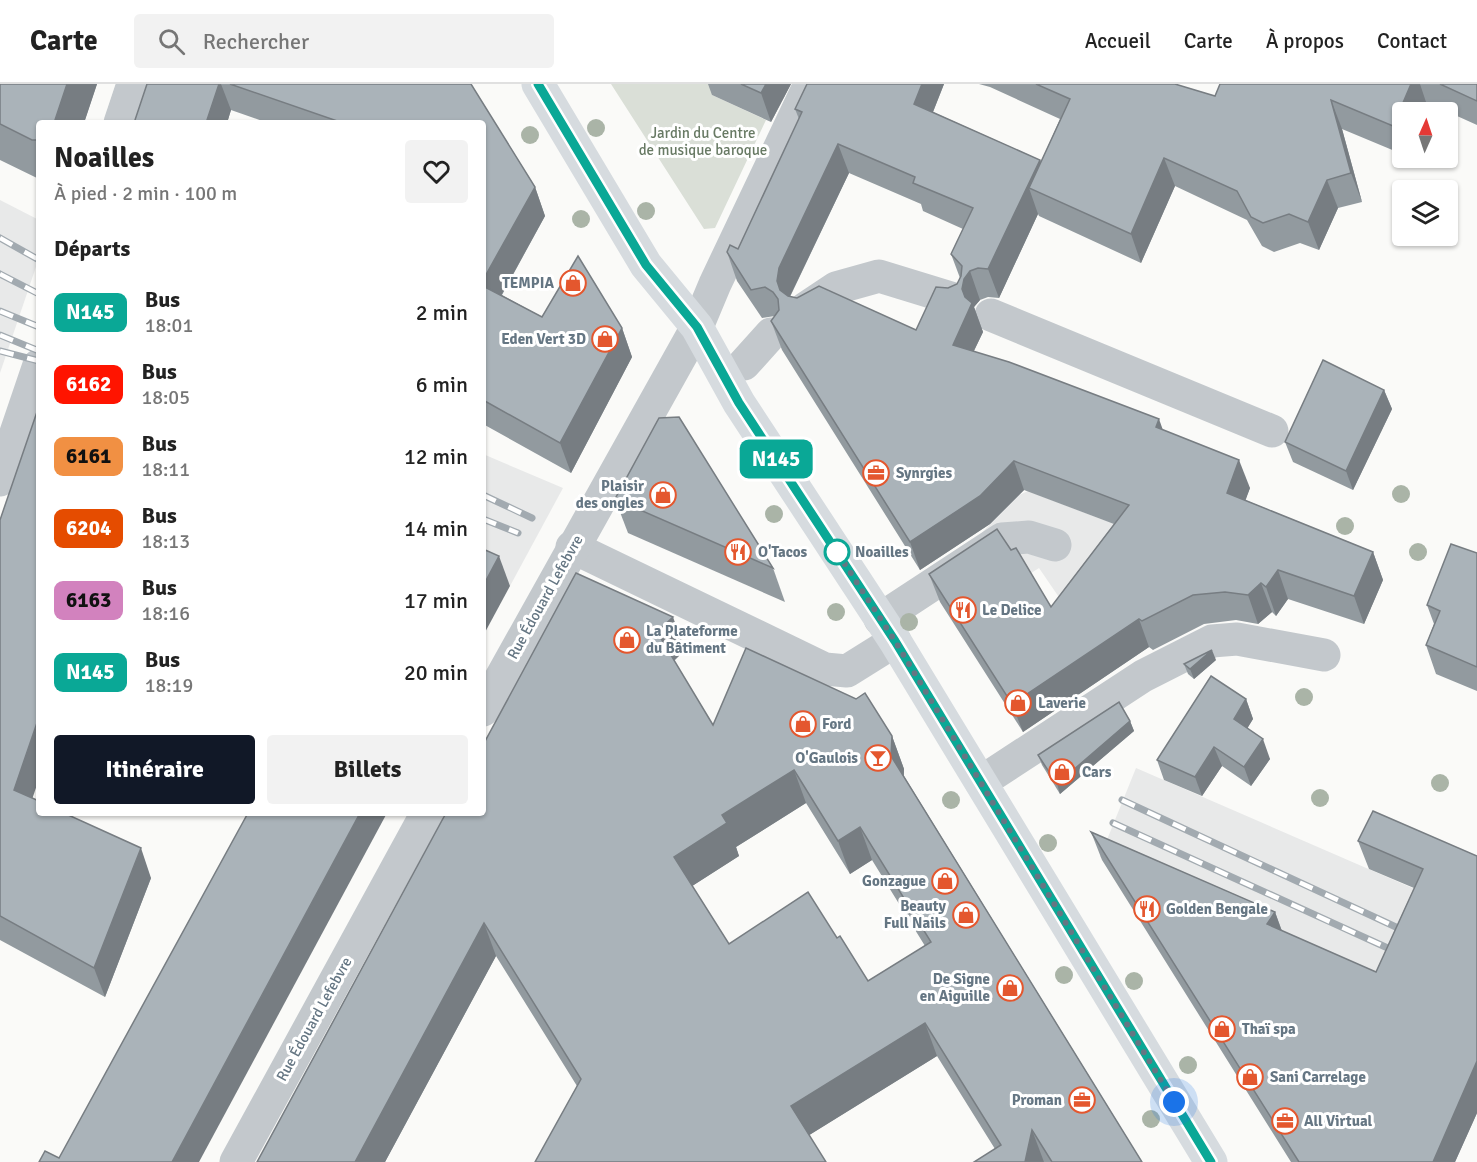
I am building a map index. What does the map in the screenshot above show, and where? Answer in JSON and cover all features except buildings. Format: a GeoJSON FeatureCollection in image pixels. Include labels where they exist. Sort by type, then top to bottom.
{"type":"FeatureCollection","features":[{"type":"Feature","properties":{"kind":"main road"},"geometry":{"type":"LineString","coordinates":[[538,84],[655,280],[697,327],[739,403],[887,630],[1211,1162]]}},
{"type":"Feature","properties":{"kind":"street"},"geometry":{"type":"LineString","coordinates":[[121,120],[133,84]]}},
{"type":"Feature","properties":{"kind":"street","name":"Rue Édouard Lefebvre"},"geometry":{"type":"LineString","coordinates":[[486,705],[697,327],[715,284],[810,84]]}},
{"type":"Feature","properties":{"kind":"street"},"geometry":{"type":"LineString","coordinates":[[806,308],[836,288],[879,276],[954,299]]}},
{"type":"Feature","properties":{"kind":"street"},"geometry":{"type":"LineString","coordinates":[[991,315],[1272,431]]}},
{"type":"Feature","properties":{"kind":"street"},"geometry":{"type":"LineString","coordinates":[[744,364],[771,334]]}},
{"type":"Feature","properties":{"kind":"street"},"geometry":{"type":"LineString","coordinates":[[0,480],[34,379]]}},
{"type":"Feature","properties":{"kind":"street"},"geometry":{"type":"LineString","coordinates":[[572,547],[825,669],[847,671],[887,630],[1002,539],[1029,537],[1055,545]]}},
{"type":"Feature","properties":{"kind":"street"},"geometry":{"type":"LineString","coordinates":[[981,782],[1143,676],[1212,641],[1237,639],[1324,655]]}},
{"type":"Feature","properties":{"kind":"street","name":"Rue Édouard Lefebvre"},"geometry":{"type":"LineString","coordinates":[[236,1162],[425,816]]}},
{"type":"Feature","properties":{"kind":"shaded area"},"geometry":{"type":"Polygon","coordinates":[[[0,200],[36,218],[36,267],[0,373],[0,200]]]}},
{"type":"Feature","properties":{"kind":"shaded area"},"geometry":{"type":"Polygon","coordinates":[[[486,455],[563,488],[510,586],[486,574],[486,455]]]}},
{"type":"Feature","properties":{"kind":"shaded area"},"geometry":{"type":"Polygon","coordinates":[[[1028,491],[1101,519],[1230,560],[1080,628],[1039,568],[1022,579],[960,555],[1019,495],[1028,491]]]}},
{"type":"Feature","properties":{"kind":"shaded area"},"geometry":{"type":"Polygon","coordinates":[[[1136,768],[1433,897],[1392,987],[1122,869],[1100,857],[1136,768]]]}},
{"type":"Feature","properties":{"kind":"green space","name":"Jardin du Centre de musique baroque"},"geometry":{"type":"Polygon","coordinates":[[[611,84],[717,84],[712,95],[766,120],[715,228],[704,229],[611,84]]]}},
{"type":"Feature","properties":{"kind":"railway"},"geometry":{"type":"LineString","coordinates":[[0,238],[36,258]]}},
{"type":"Feature","properties":{"kind":"railway"},"geometry":{"type":"LineString","coordinates":[[0,274],[36,292]]}},
{"type":"Feature","properties":{"kind":"railway"},"geometry":{"type":"LineString","coordinates":[[0,311],[36,326]]}},
{"type":"Feature","properties":{"kind":"railway"},"geometry":{"type":"LineString","coordinates":[[0,335],[36,350]]}},
{"type":"Feature","properties":{"kind":"railway"},"geometry":{"type":"LineString","coordinates":[[0,351],[36,360]]}},
{"type":"Feature","properties":{"kind":"railway"},"geometry":{"type":"LineString","coordinates":[[486,496],[532,518]]}},
{"type":"Feature","properties":{"kind":"railway"},"geometry":{"type":"LineString","coordinates":[[486,520],[518,533]]}},
{"type":"Feature","properties":{"kind":"railway"},"geometry":{"type":"LineString","coordinates":[[1122,800],[1411,934]]}},
{"type":"Feature","properties":{"kind":"railway"},"geometry":{"type":"LineString","coordinates":[[1113,823],[1403,955]]}},
{"type":"Feature","properties":{"kind":"bus line","name":"N145"},"geometry":{"type":"LineString","coordinates":[[538,84],[655,280],[697,327],[739,403],[895,641],[1211,1162]]}},
{"type":"Feature","properties":{"kind":"place","name":"TEMPIA"},"geometry":{"type":"Point","coordinates":[573,283]}},
{"type":"Feature","properties":{"kind":"place","name":"Eden Vert 3D"},"geometry":{"type":"Point","coordinates":[605,339]}},
{"type":"Feature","properties":{"kind":"place","name":"Synrgies"},"geometry":{"type":"Point","coordinates":[876,473]}},
{"type":"Feature","properties":{"kind":"place","name":"Plaisir des ongles"},"geometry":{"type":"Point","coordinates":[663,495]}},
{"type":"Feature","properties":{"kind":"place","name":"O'Tacos"},"geometry":{"type":"Point","coordinates":[738,552]}},
{"type":"Feature","properties":{"kind":"place","name":"Noailles"},"geometry":{"type":"Point","coordinates":[837,552]}},
{"type":"Feature","properties":{"kind":"place","name":"Le Delice"},"geometry":{"type":"Point","coordinates":[963,610]}},
{"type":"Feature","properties":{"kind":"place","name":"La Plateforme du Bâtiment"},"geometry":{"type":"Point","coordinates":[627,640]}},
{"type":"Feature","properties":{"kind":"place","name":"Laverie"},"geometry":{"type":"Point","coordinates":[1018,703]}},
{"type":"Feature","properties":{"kind":"place","name":"Ford"},"geometry":{"type":"Point","coordinates":[803,724]}},
{"type":"Feature","properties":{"kind":"place","name":"O'Gaulois"},"geometry":{"type":"Point","coordinates":[878,758]}},
{"type":"Feature","properties":{"kind":"place","name":"Cars"},"geometry":{"type":"Point","coordinates":[1062,772]}},
{"type":"Feature","properties":{"kind":"place","name":"Gonzague"},"geometry":{"type":"Point","coordinates":[945,881]}},
{"type":"Feature","properties":{"kind":"place","name":"Golden Bengale"},"geometry":{"type":"Point","coordinates":[1147,909]}},
{"type":"Feature","properties":{"kind":"place","name":"Beauty Full Nails"},"geometry":{"type":"Point","coordinates":[966,915]}},
{"type":"Feature","properties":{"kind":"place","name":"De Signe en Aiguille"},"geometry":{"type":"Point","coordinates":[1010,988]}},
{"type":"Feature","properties":{"kind":"place","name":"Thaï spa"},"geometry":{"type":"Point","coordinates":[1222,1029]}},
{"type":"Feature","properties":{"kind":"place","name":"Sani Carrelage"},"geometry":{"type":"Point","coordinates":[1250,1077]}},
{"type":"Feature","properties":{"kind":"place","name":"Proman"},"geometry":{"type":"Point","coordinates":[1082,1100]}},
{"type":"Feature","properties":{"kind":"place","name":"All Virtual"},"geometry":{"type":"Point","coordinates":[1285,1121]}},
{"type":"Feature","properties":{"kind":"route"},"geometry":{"type":"LineString","coordinates":[[837,552],[835,549],[895,641],[1174,1102]]}}]}
